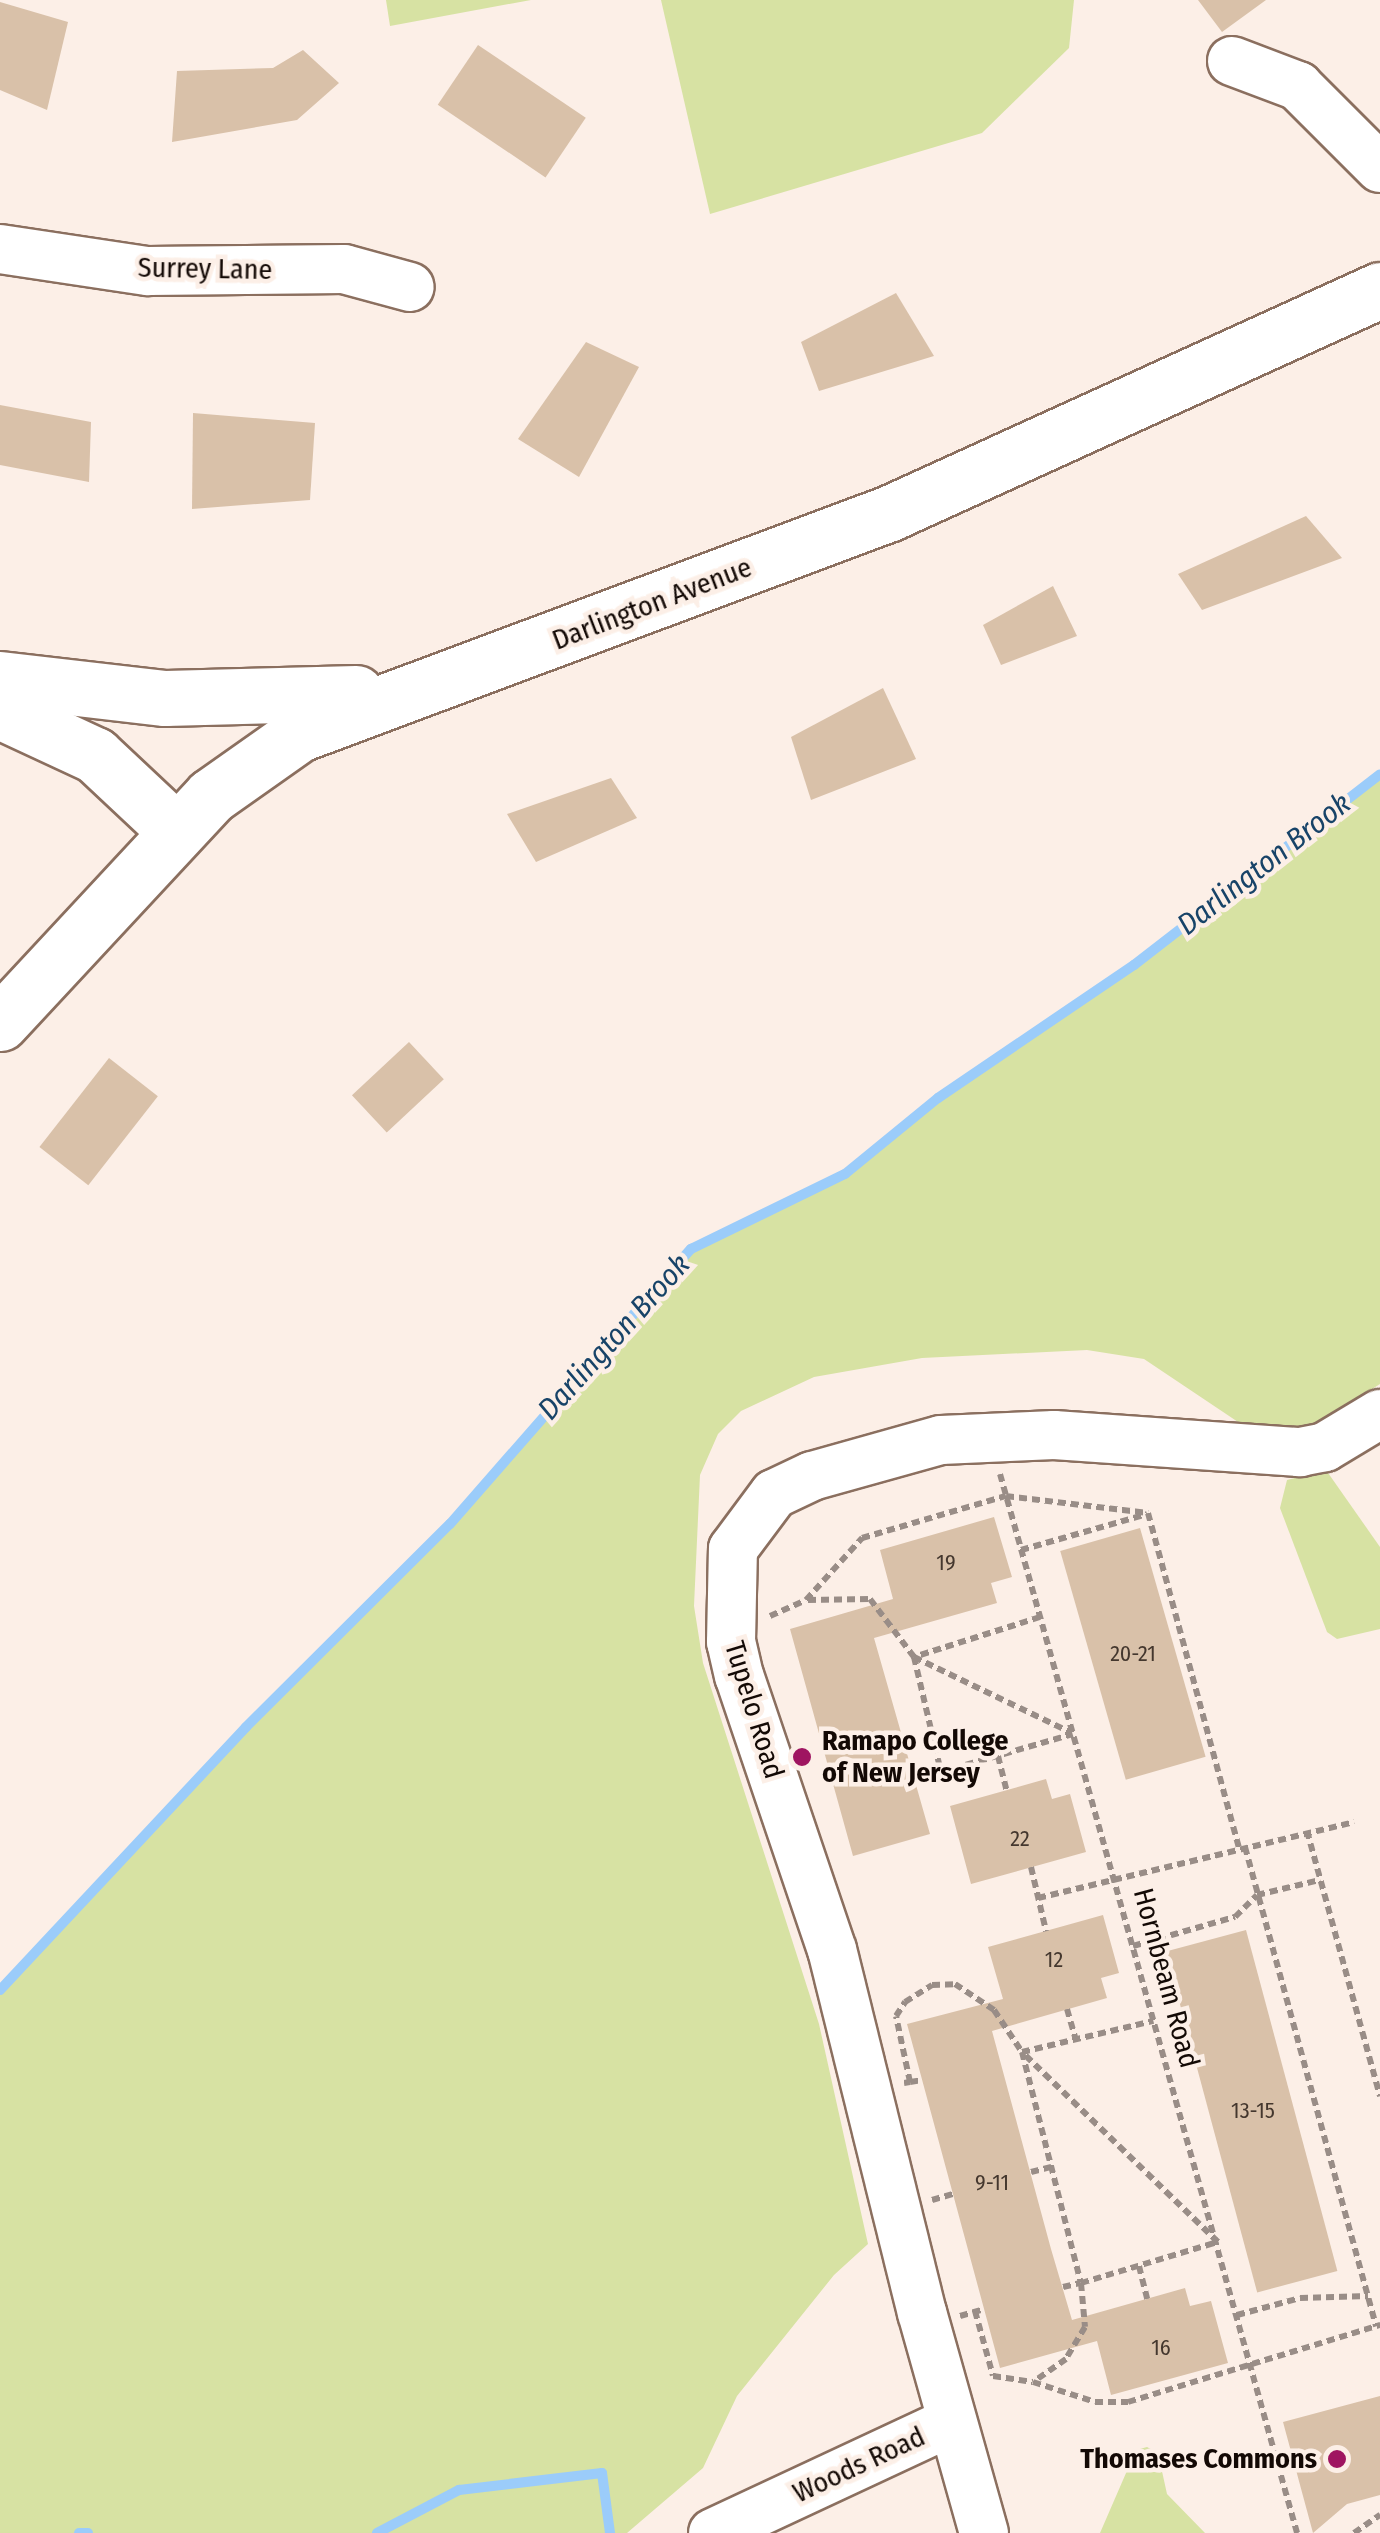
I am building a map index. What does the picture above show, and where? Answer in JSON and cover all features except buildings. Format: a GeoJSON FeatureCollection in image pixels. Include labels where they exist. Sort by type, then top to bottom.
{"type":"FeatureCollection","features":[{"type":"Feature","properties":{"kind":"main road","name":"Darlington Avenue"},"geometry":{"type":"LineString","coordinates":[[0,1023],[175,830],[211,796],[299,734],[890,513],[1380,290]]}},
{"type":"Feature","properties":{"kind":"main road"},"geometry":{"type":"LineString","coordinates":[[0,678],[243,701],[429,687]]}},
{"type":"Feature","properties":{"kind":"main road"},"geometry":{"type":"LineString","coordinates":[[0,711],[95,756],[175,830]]}},
{"type":"Feature","properties":{"kind":"street"},"geometry":{"type":"LineString","coordinates":[[1232,60],[1298,86],[1380,168]]}},
{"type":"Feature","properties":{"kind":"street","name":"Surrey Lane"},"geometry":{"type":"LineString","coordinates":[[0,249],[148,271],[344,269],[410,288]]}},
{"type":"Feature","properties":{"kind":"street","name":"Tupelo Road"},"geometry":{"type":"LineString","coordinates":[[984,2533],[950,2422],[889,2086],[832,1950],[739,1676],[730,1622],[733,1549],[774,1494],[870,1459],[988,1435],[1300,1452],[1326,1447],[1380,1414]]}},
{"type":"Feature","properties":{"kind":"street","name":"Woods Road"},"geometry":{"type":"LineString","coordinates":[[713,2533],[950,2422]]}},
{"type":"Feature","properties":{"kind":"path","name":"Hornbeam Road"},"geometry":{"type":"LineString","coordinates":[[988,1435],[1297,2533]]}},
{"type":"Feature","properties":{"kind":"path"},"geometry":{"type":"LineString","coordinates":[[806,1600],[862,1538],[1006,1496],[1148,1513]]}},
{"type":"Feature","properties":{"kind":"path"},"geometry":{"type":"LineString","coordinates":[[1022,1550],[1148,1513]]}},
{"type":"Feature","properties":{"kind":"path"},"geometry":{"type":"LineString","coordinates":[[975,2311],[993,2376],[1033,2382],[1063,2395],[1112,2404],[1378,2326],[1148,1513]]}},
{"type":"Feature","properties":{"kind":"path"},"geometry":{"type":"LineString","coordinates":[[730,1622],[765,1619],[806,1600],[858,1594],[870,1599],[914,1658],[941,1772],[1073,1734],[914,1658]]}},
{"type":"Feature","properties":{"kind":"path"},"geometry":{"type":"LineString","coordinates":[[914,1658],[1040,1617]]}},
{"type":"Feature","properties":{"kind":"path"},"geometry":{"type":"LineString","coordinates":[[998,1756],[1006,1790]]}},
{"type":"Feature","properties":{"kind":"path"},"geometry":{"type":"LineString","coordinates":[[1038,1898],[1354,1822]]}},
{"type":"Feature","properties":{"kind":"path"},"geometry":{"type":"LineString","coordinates":[[1307,1831],[1380,2096]]}},
{"type":"Feature","properties":{"kind":"path"},"geometry":{"type":"LineString","coordinates":[[1030,1868],[1046,1931]]}},
{"type":"Feature","properties":{"kind":"path"},"geometry":{"type":"LineString","coordinates":[[1133,1946],[1235,1917],[1257,1895],[1320,1880]]}},
{"type":"Feature","properties":{"kind":"path"},"geometry":{"type":"LineString","coordinates":[[922,2080],[889,2086],[896,2016],[905,2002],[932,1985],[972,1992],[994,2010],[1022,2052],[1218,2242],[1063,2288]]}},
{"type":"Feature","properties":{"kind":"path"},"geometry":{"type":"LineString","coordinates":[[1067,2009],[1076,2040]]}},
{"type":"Feature","properties":{"kind":"path"},"geometry":{"type":"LineString","coordinates":[[1022,2052],[1153,2021]]}},
{"type":"Feature","properties":{"kind":"path"},"geometry":{"type":"LineString","coordinates":[[1022,2052],[1086,2314],[1079,2344],[1033,2382]]}},
{"type":"Feature","properties":{"kind":"path"},"geometry":{"type":"LineString","coordinates":[[1031,2172],[1052,2167]]}},
{"type":"Feature","properties":{"kind":"path"},"geometry":{"type":"LineString","coordinates":[[1139,2266],[1147,2299]]}},
{"type":"Feature","properties":{"kind":"path"},"geometry":{"type":"LineString","coordinates":[[1237,2316],[1327,2294],[1368,2296]]}},
{"type":"Feature","properties":{"kind":"path"},"geometry":{"type":"LineString","coordinates":[[1354,2533],[1379,2514]]}},
{"type":"Feature","properties":{"kind":"green space"},"geometry":{"type":"Polygon","coordinates":[[[386,0],[531,0],[390,26],[386,0]]]}},
{"type":"Feature","properties":{"kind":"green space"},"geometry":{"type":"Polygon","coordinates":[[[661,0],[1074,0],[1069,48],[982,133],[710,214],[661,0]]]}},
{"type":"Feature","properties":{"kind":"green space"},"geometry":{"type":"Polygon","coordinates":[[[1380,774],[1380,1384],[1319,1423],[1289,1429],[1244,1426],[1144,1359],[1087,1350],[922,1358],[814,1377],[741,1411],[718,1434],[700,1475],[694,1606],[703,1663],[819,2024],[868,2244],[834,2275],[737,2396],[703,2468],[627,2533],[0,2533],[0,1990],[246,1727],[450,1524],[691,1249],[845,1174],[938,1098],[1134,965],[1380,774]]]}},
{"type":"Feature","properties":{"kind":"green space"},"geometry":{"type":"Polygon","coordinates":[[[1326,1470],[1380,1547],[1380,1629],[1337,1639],[1327,1632],[1280,1508],[1287,1480],[1326,1470]]]}},
{"type":"Feature","properties":{"kind":"green space"},"geometry":{"type":"Polygon","coordinates":[[[1147,2447],[1158,2453],[1167,2494],[1205,2533],[1100,2533],[1136,2450],[1147,2447]]]}},
{"type":"Feature","properties":{"kind":"waterway","name":"Darlington Brook"},"geometry":{"type":"LineString","coordinates":[[0,1990],[246,1727],[450,1524],[691,1249],[845,1174],[938,1098],[1134,965],[1380,774]]}},
{"type":"Feature","properties":{"kind":"waterway"},"geometry":{"type":"LineString","coordinates":[[377,2533],[459,2490],[602,2473],[610,2533]]}},
{"type":"Feature","properties":{"kind":"waterway"},"geometry":{"type":"LineString","coordinates":[[79,2533],[88,2533]]}},
{"type":"Feature","properties":{"kind":"place","name":"Ramapo College of New Jersey"},"geometry":{"type":"Point","coordinates":[802,1757]}},
{"type":"Feature","properties":{"kind":"place","name":"Thomases Commons"},"geometry":{"type":"Point","coordinates":[1337,2459]}}]}
